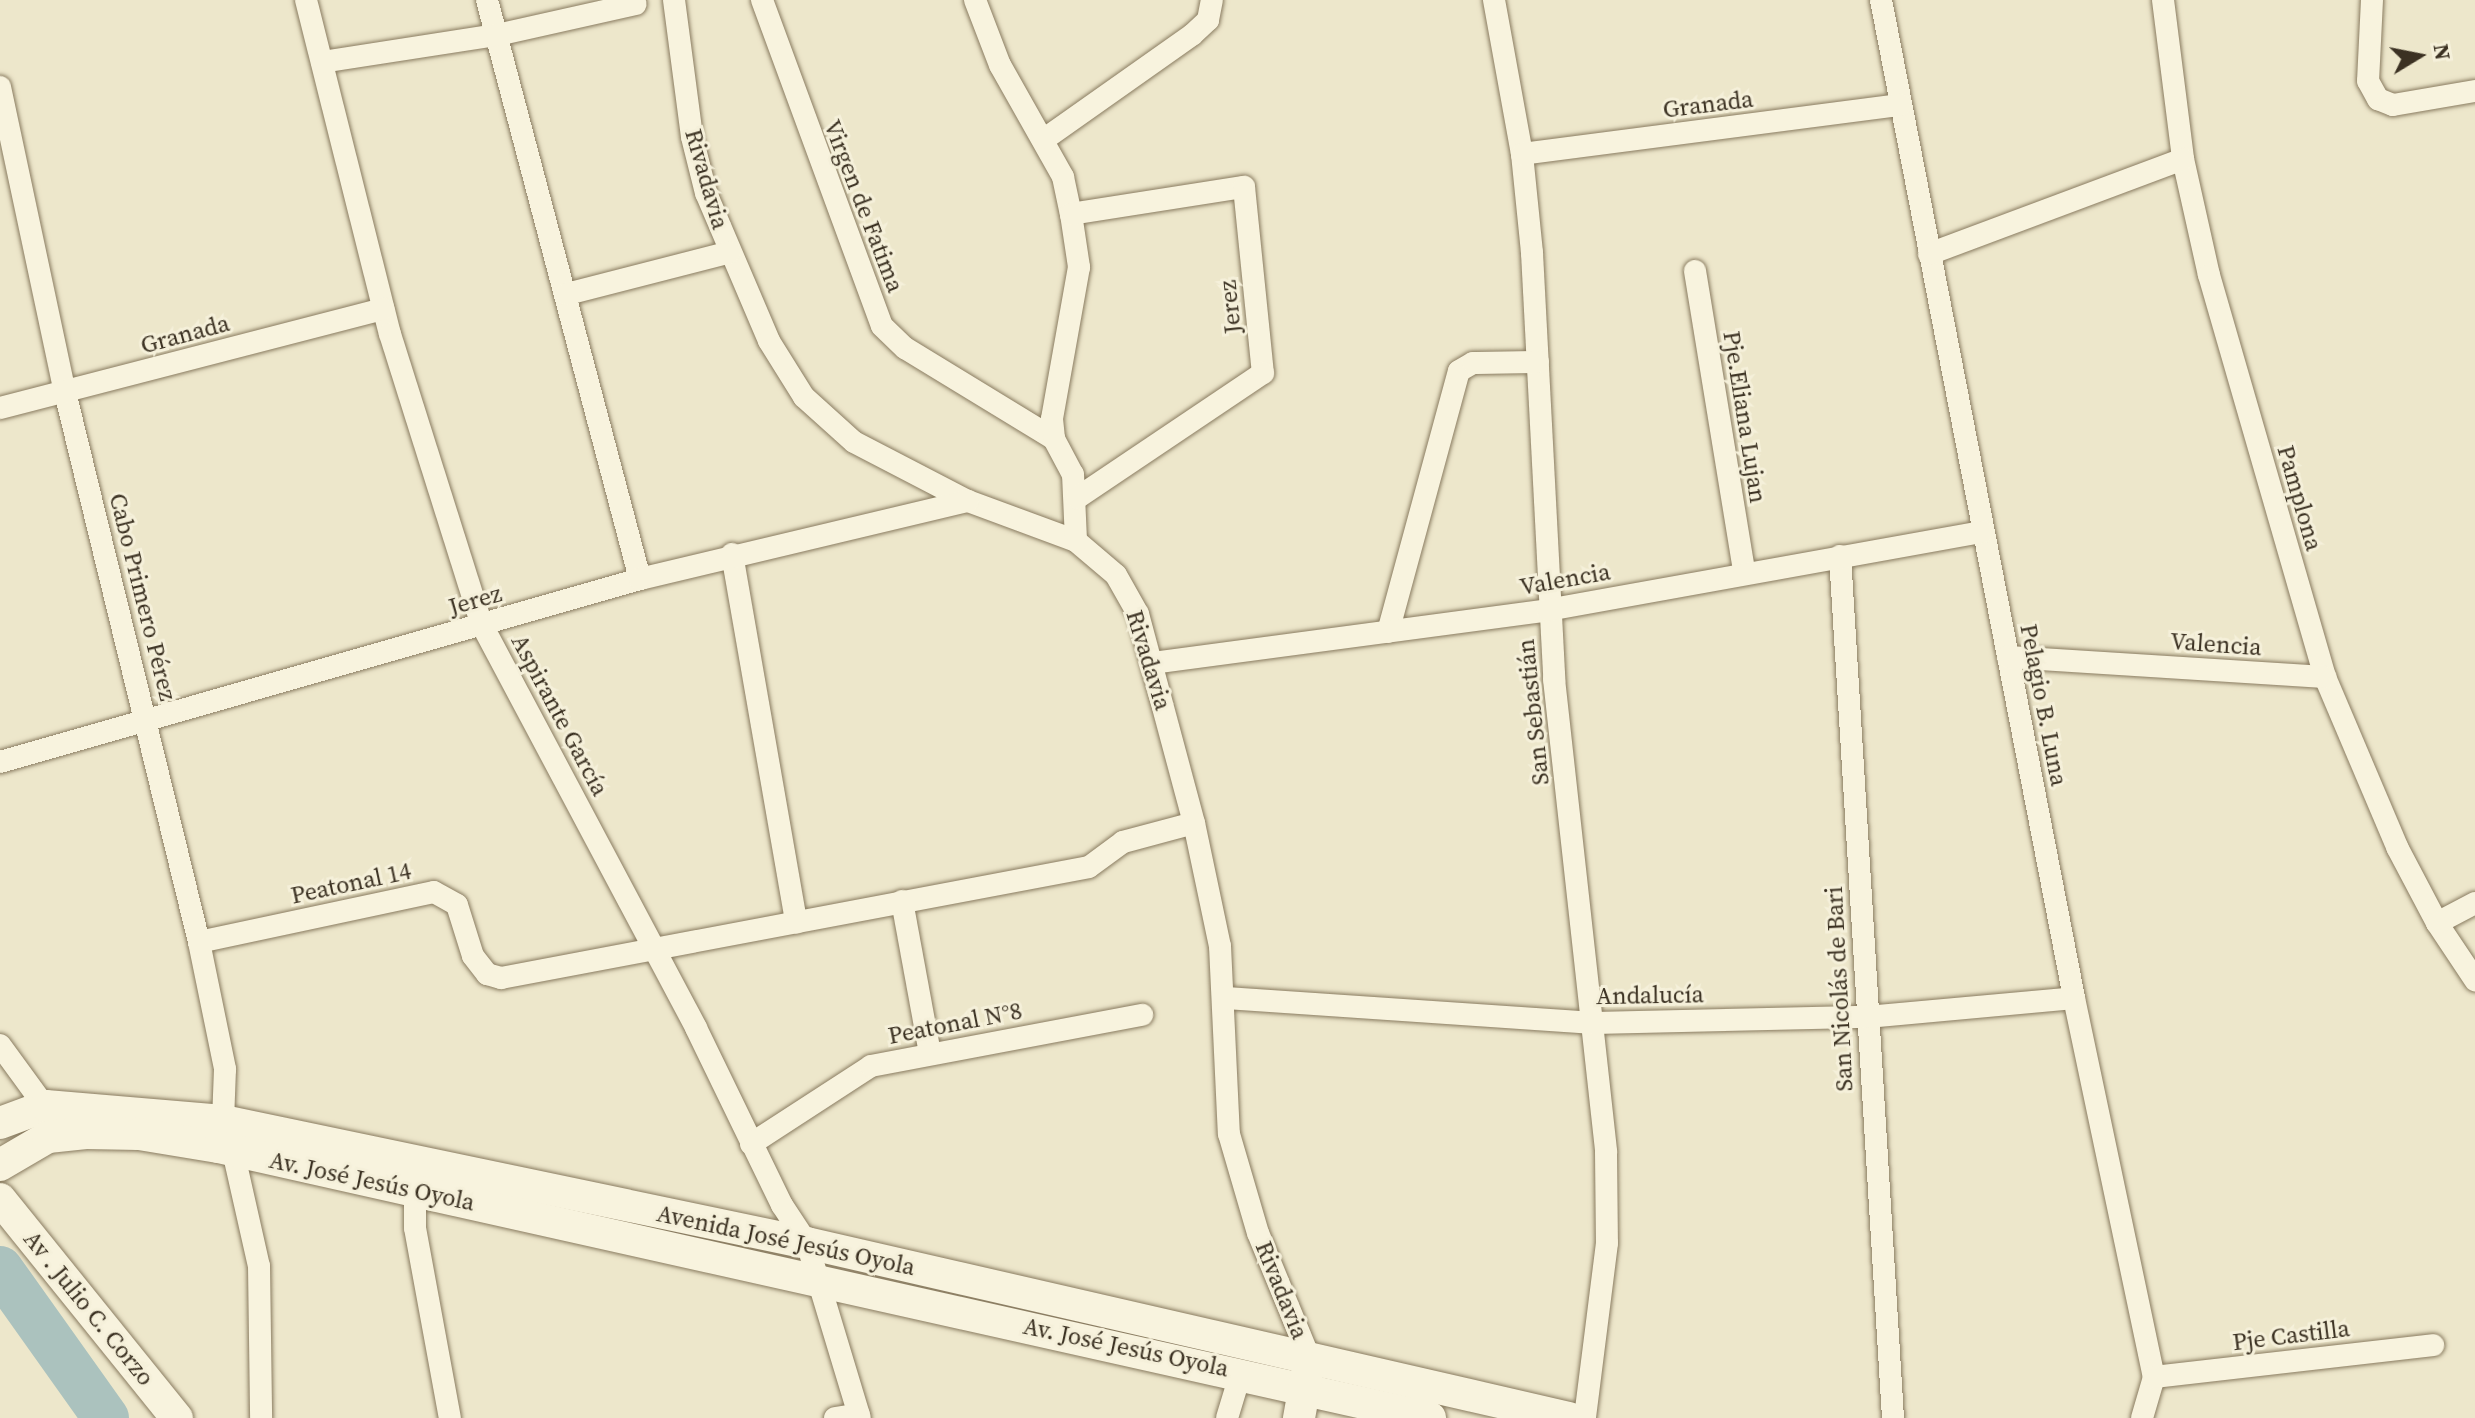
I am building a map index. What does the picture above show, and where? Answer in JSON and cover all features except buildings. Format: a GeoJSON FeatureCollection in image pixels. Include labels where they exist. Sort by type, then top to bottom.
{"type":"FeatureCollection","features":[{"type":"Feature","properties":{"kind":"street","name":"Aspirante García"},"geometry":{"type":"LineString","coordinates":[[306,0],[383,309],[482,625],[654,949],[751,1144],[807,1243],[821,1281],[859,1416]]}},
{"type":"Feature","properties":{"kind":"street"},"geometry":{"type":"LineString","coordinates":[[487,0],[640,579]]}},
{"type":"Feature","properties":{"kind":"street","name":"Rivadavia"},"geometry":{"type":"LineString","coordinates":[[674,0],[692,137],[706,193],[769,341],[827,423],[968,501],[1076,541],[1116,575],[1138,614],[1194,823],[1226,998],[1229,1134],[1305,1388]]}},
{"type":"Feature","properties":{"kind":"street","name":"Virgen de Fatima"},"geometry":{"type":"LineString","coordinates":[[762,0],[882,326],[905,348],[1054,439]]}},
{"type":"Feature","properties":{"kind":"street"},"geometry":{"type":"LineString","coordinates":[[975,0],[1000,65],[1046,138],[1063,177],[1071,214],[1079,267],[1052,419],[1054,439],[1073,474],[1077,498],[1076,541]]}},
{"type":"Feature","properties":{"kind":"street"},"geometry":{"type":"LineString","coordinates":[[1046,138],[1192,35],[1208,20],[1212,0]]}},
{"type":"Feature","properties":{"kind":"street","name":"San Sebastián"},"geometry":{"type":"LineString","coordinates":[[1494,0],[1522,154],[1538,362],[1548,610],[1606,1152],[1607,1243],[1585,1418]]}},
{"type":"Feature","properties":{"kind":"street","name":"Pelagio B. Luna"},"geometry":{"type":"LineString","coordinates":[[1881,0],[2074,998],[2154,1377],[2142,1418]]}},
{"type":"Feature","properties":{"kind":"street","name":"Pamplona"},"geometry":{"type":"LineString","coordinates":[[2163,0],[2183,159],[2209,275],[2325,677],[2357,764],[2437,923],[2475,980]]}},
{"type":"Feature","properties":{"kind":"street"},"geometry":{"type":"LineString","coordinates":[[2372,0],[2368,81],[2378,99],[2393,105],[2475,91]]}},
{"type":"Feature","properties":{"kind":"street"},"geometry":{"type":"LineString","coordinates":[[322,62],[497,35],[636,4]]}},
{"type":"Feature","properties":{"kind":"street","name":"Cabo Primero Pérez"},"geometry":{"type":"LineString","coordinates":[[0,87],[65,392],[199,942],[225,1069],[223,1121]]}},
{"type":"Feature","properties":{"kind":"street","name":"Granada"},"geometry":{"type":"LineString","coordinates":[[1522,154],[1901,105]]}},
{"type":"Feature","properties":{"kind":"street"},"geometry":{"type":"LineString","coordinates":[[1929,254],[2183,159]]}},
{"type":"Feature","properties":{"kind":"street","name":"Jerez"},"geometry":{"type":"LineString","coordinates":[[1071,214],[1244,187],[1263,373],[1077,498]]}},
{"type":"Feature","properties":{"kind":"street"},"geometry":{"type":"LineString","coordinates":[[567,294],[730,252]]}},
{"type":"Feature","properties":{"kind":"street","name":"Pje.Eliana Lujan"},"geometry":{"type":"LineString","coordinates":[[1695,271],[1744,571]]}},
{"type":"Feature","properties":{"kind":"street","name":"Granada"},"geometry":{"type":"LineString","coordinates":[[0,408],[383,309]]}},
{"type":"Feature","properties":{"kind":"street"},"geometry":{"type":"LineString","coordinates":[[1388,632],[1459,371],[1473,363],[1538,362]]}},
{"type":"Feature","properties":{"kind":"street","name":"Jerez"},"geometry":{"type":"LineString","coordinates":[[0,762],[147,723],[732,554],[968,501]]}},
{"type":"Feature","properties":{"kind":"street","name":"Valencia"},"geometry":{"type":"LineString","coordinates":[[1153,663],[1548,610],[1744,571],[1983,532]]}},
{"type":"Feature","properties":{"kind":"street"},"geometry":{"type":"LineString","coordinates":[[732,554],[796,922]]}},
{"type":"Feature","properties":{"kind":"street","name":"San Nicolás de Bari"},"geometry":{"type":"LineString","coordinates":[[1840,556],[1893,1418]]}},
{"type":"Feature","properties":{"kind":"street","name":"Valencia"},"geometry":{"type":"LineString","coordinates":[[2008,657],[2325,677]]}},
{"type":"Feature","properties":{"kind":"street","name":"Peatonal 14"},"geometry":{"type":"LineString","coordinates":[[199,942],[434,892],[457,905],[473,956],[487,974],[501,978],[1089,867],[1123,842],[1194,823]]}},
{"type":"Feature","properties":{"kind":"street"},"geometry":{"type":"LineString","coordinates":[[902,901],[930,1053]]}},
{"type":"Feature","properties":{"kind":"street"},"geometry":{"type":"LineString","coordinates":[[2437,923],[2475,903]]}},
{"type":"Feature","properties":{"kind":"street","name":"Andalucía"},"geometry":{"type":"LineString","coordinates":[[1226,998],[1594,1023],[1867,1017],[2074,998]]}},
{"type":"Feature","properties":{"kind":"street","name":"Peatonal N°8"},"geometry":{"type":"LineString","coordinates":[[751,1144],[871,1066],[1142,1015]]}},
{"type":"Feature","properties":{"kind":"street"},"geometry":{"type":"LineString","coordinates":[[0,1045],[46,1106],[61,1136]]}},
{"type":"Feature","properties":{"kind":"street","name":"Avenida José Jesús Oyola"},"geometry":{"type":"LineString","coordinates":[[0,1123],[46,1106],[223,1121],[807,1243],[1305,1388],[1569,1418]]}},
{"type":"Feature","properties":{"kind":"street","name":"Av. José Jesús Oyola"},"geometry":{"type":"LineString","coordinates":[[0,1165],[16,1151],[61,1136],[139,1134],[233,1151],[748,1264]]}},
{"type":"Feature","properties":{"kind":"street"},"geometry":{"type":"LineString","coordinates":[[233,1151],[259,1266],[261,1418]]}},
{"type":"Feature","properties":{"kind":"street"},"geometry":{"type":"LineString","coordinates":[[415,1190],[415,1228],[450,1418]]}},
{"type":"Feature","properties":{"kind":"street","name":"Av . Julio C. Corzo"},"geometry":{"type":"LineString","coordinates":[[0,1199],[177,1418]]}},
{"type":"Feature","properties":{"kind":"street","name":"Avenida José Jesús Oyola"},"geometry":{"type":"LineString","coordinates":[[748,1264],[821,1281]]}},
{"type":"Feature","properties":{"kind":"street","name":"Av. José Jesús Oyola"},"geometry":{"type":"LineString","coordinates":[[821,1281],[1241,1372],[1430,1418]]}},
{"type":"Feature","properties":{"kind":"street","name":"Pje Castilla"},"geometry":{"type":"LineString","coordinates":[[2154,1377],[2433,1345]]}},
{"type":"Feature","properties":{"kind":"street"},"geometry":{"type":"LineString","coordinates":[[1227,1418],[1241,1372]]}},
{"type":"Feature","properties":{"kind":"street"},"geometry":{"type":"LineString","coordinates":[[835,1418],[859,1416]]}},
{"type":"Feature","properties":{"kind":"waterway"},"geometry":{"type":"LineString","coordinates":[[0,1269],[106,1418]]}}]}
